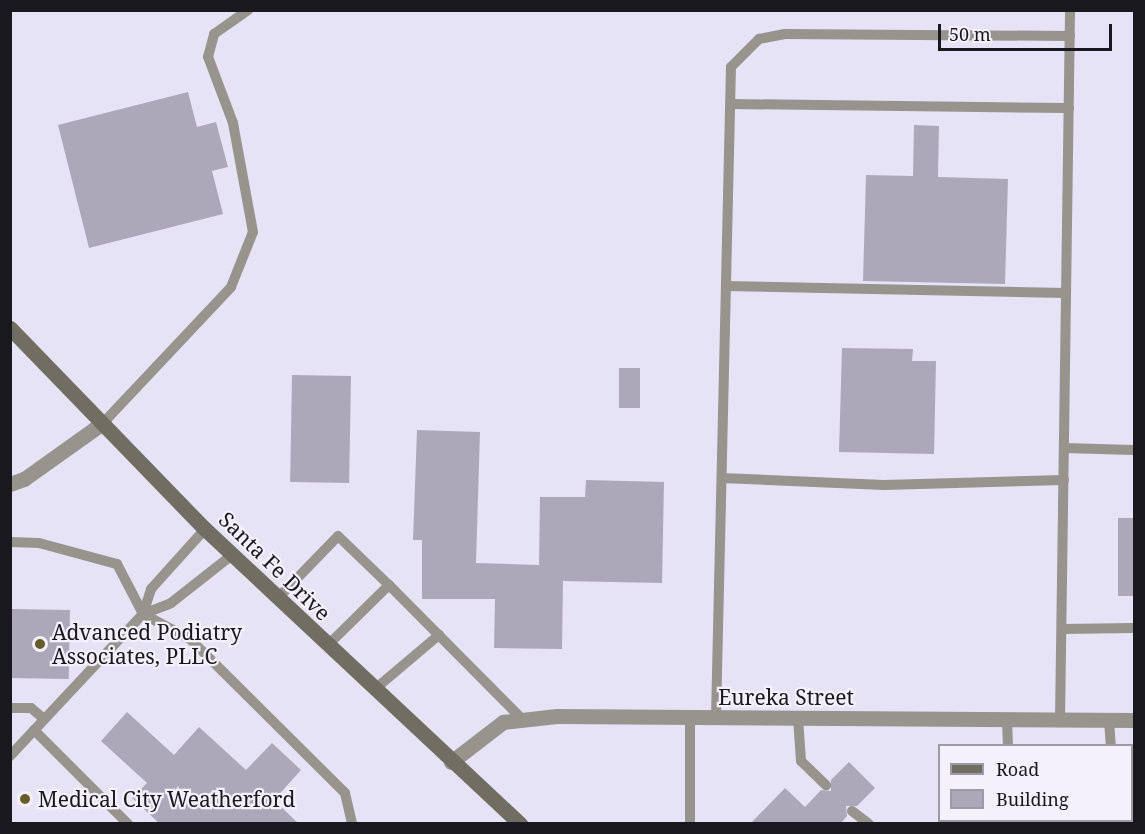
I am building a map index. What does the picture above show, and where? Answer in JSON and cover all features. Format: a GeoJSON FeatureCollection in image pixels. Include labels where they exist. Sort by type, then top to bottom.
{"type":"FeatureCollection","features":[{"type":"Feature","properties":{"kind":"main road","name":"Santa Fe Drive"},"geometry":{"type":"LineString","coordinates":[[10,328],[104,422],[205,529],[451,762],[520,824]]}},
{"type":"Feature","properties":{"kind":"street"},"geometry":{"type":"LineString","coordinates":[[10,484],[24,479],[104,422]]}},
{"type":"Feature","properties":{"kind":"street","name":"Eureka Street"},"geometry":{"type":"LineString","coordinates":[[451,762],[503,722],[523,720],[690,717],[1134,720]]}},
{"type":"Feature","properties":{"kind":"lane"},"geometry":{"type":"LineString","coordinates":[[104,422],[231,287],[253,232],[232,123],[207,57],[214,34],[248,10]]}},
{"type":"Feature","properties":{"kind":"lane"},"geometry":{"type":"LineString","coordinates":[[1060,720],[1070,10]]}},
{"type":"Feature","properties":{"kind":"lane"},"geometry":{"type":"LineString","coordinates":[[716,717],[726,286],[733,104],[731,67],[759,39],[784,34],[1070,36]]}},
{"type":"Feature","properties":{"kind":"lane"},"geometry":{"type":"LineString","coordinates":[[733,104],[1069,108]]}},
{"type":"Feature","properties":{"kind":"lane"},"geometry":{"type":"LineString","coordinates":[[726,286],[1066,293]]}},
{"type":"Feature","properties":{"kind":"lane"},"geometry":{"type":"LineString","coordinates":[[1064,448],[1134,450]]}},
{"type":"Feature","properties":{"kind":"lane"},"geometry":{"type":"LineString","coordinates":[[722,478],[884,485],[1064,480]]}},
{"type":"Feature","properties":{"kind":"lane"},"geometry":{"type":"LineString","coordinates":[[10,756],[143,614],[151,589],[205,529]]}},
{"type":"Feature","properties":{"kind":"lane"},"geometry":{"type":"LineString","coordinates":[[278,598],[338,536],[523,720]]}},
{"type":"Feature","properties":{"kind":"lane"},"geometry":{"type":"LineString","coordinates":[[10,542],[39,543],[117,564],[143,614],[190,639],[345,793],[352,824]]}},
{"type":"Feature","properties":{"kind":"lane"},"geometry":{"type":"LineString","coordinates":[[143,614],[171,603],[232,555]]}},
{"type":"Feature","properties":{"kind":"lane"},"geometry":{"type":"LineString","coordinates":[[328,645],[389,585]]}},
{"type":"Feature","properties":{"kind":"lane"},"geometry":{"type":"LineString","coordinates":[[1062,629],[1134,628]]}},
{"type":"Feature","properties":{"kind":"lane"},"geometry":{"type":"LineString","coordinates":[[375,689],[439,635]]}},
{"type":"Feature","properties":{"kind":"lane"},"geometry":{"type":"LineString","coordinates":[[10,708],[32,708],[45,719]]}},
{"type":"Feature","properties":{"kind":"lane"},"geometry":{"type":"LineString","coordinates":[[690,717],[690,824]]}},
{"type":"Feature","properties":{"kind":"lane"},"geometry":{"type":"LineString","coordinates":[[798,718],[801,761],[826,785]]}},
{"type":"Feature","properties":{"kind":"lane"},"geometry":{"type":"LineString","coordinates":[[1007,719],[1008,744]]}},
{"type":"Feature","properties":{"kind":"lane"},"geometry":{"type":"LineString","coordinates":[[1109,720],[1111,744]]}},
{"type":"Feature","properties":{"kind":"lane"},"geometry":{"type":"LineString","coordinates":[[34,730],[128,824]]}},
{"type":"Feature","properties":{"kind":"lane"},"geometry":{"type":"LineString","coordinates":[[852,811],[869,824]]}},
{"type":"Feature","properties":{"kind":"building"},"geometry":{"type":"Polygon","coordinates":[[[188,92],[197,127],[216,122],[228,167],[212,171],[223,214],[89,248],[58,125],[188,92]]]}},
{"type":"Feature","properties":{"kind":"building"},"geometry":{"type":"Polygon","coordinates":[[[914,125],[939,126],[938,177],[1008,179],[1005,284],[863,281],[866,175],[913,176],[914,125]]]}},
{"type":"Feature","properties":{"kind":"building"},"geometry":{"type":"Polygon","coordinates":[[[842,348],[913,349],[912,361],[936,361],[934,454],[839,452],[842,348]]]}},
{"type":"Feature","properties":{"kind":"building"},"geometry":{"type":"Polygon","coordinates":[[[619,368],[640,368],[640,408],[619,408],[619,368]]]}},
{"type":"Feature","properties":{"kind":"building"},"geometry":{"type":"Polygon","coordinates":[[[292,375],[351,376],[349,483],[290,482],[292,375]]]}},
{"type":"Feature","properties":{"kind":"building"},"geometry":{"type":"Polygon","coordinates":[[[417,430],[480,432],[476,563],[539,565],[540,497],[585,497],[586,480],[664,482],[662,583],[563,581],[562,649],[494,648],[495,599],[422,599],[422,540],[413,540],[417,430]]]}},
{"type":"Feature","properties":{"kind":"building"},"geometry":{"type":"Polygon","coordinates":[[[1118,518],[1134,518],[1134,596],[1118,596],[1118,518]]]}},
{"type":"Feature","properties":{"kind":"building","name":"Advanced Podiatry Associates, PLLC"},"geometry":{"type":"Polygon","coordinates":[[[10,609],[70,610],[69,679],[10,678],[10,609]]]}},
{"type":"Feature","properties":{"kind":"building"},"geometry":{"type":"Polygon","coordinates":[[[127,712],[174,755],[199,727],[246,770],[272,743],[301,770],[274,800],[299,824],[160,824],[132,798],[147,783],[101,741],[127,712]]]}},
{"type":"Feature","properties":{"kind":"building"},"geometry":{"type":"Polygon","coordinates":[[[849,762],[875,788],[857,806],[846,806],[847,816],[840,824],[750,824],[785,788],[805,807],[821,790],[831,791],[831,780],[849,762]]]}},
{"type":"Feature","properties":{"kind":"place","name":"Advanced Podiatry Associates, PLLC"},"geometry":{"type":"Point","coordinates":[40,644]}},
{"type":"Feature","properties":{"kind":"place","name":"Medical City Weatherford"},"geometry":{"type":"Point","coordinates":[25,799]}}]}
